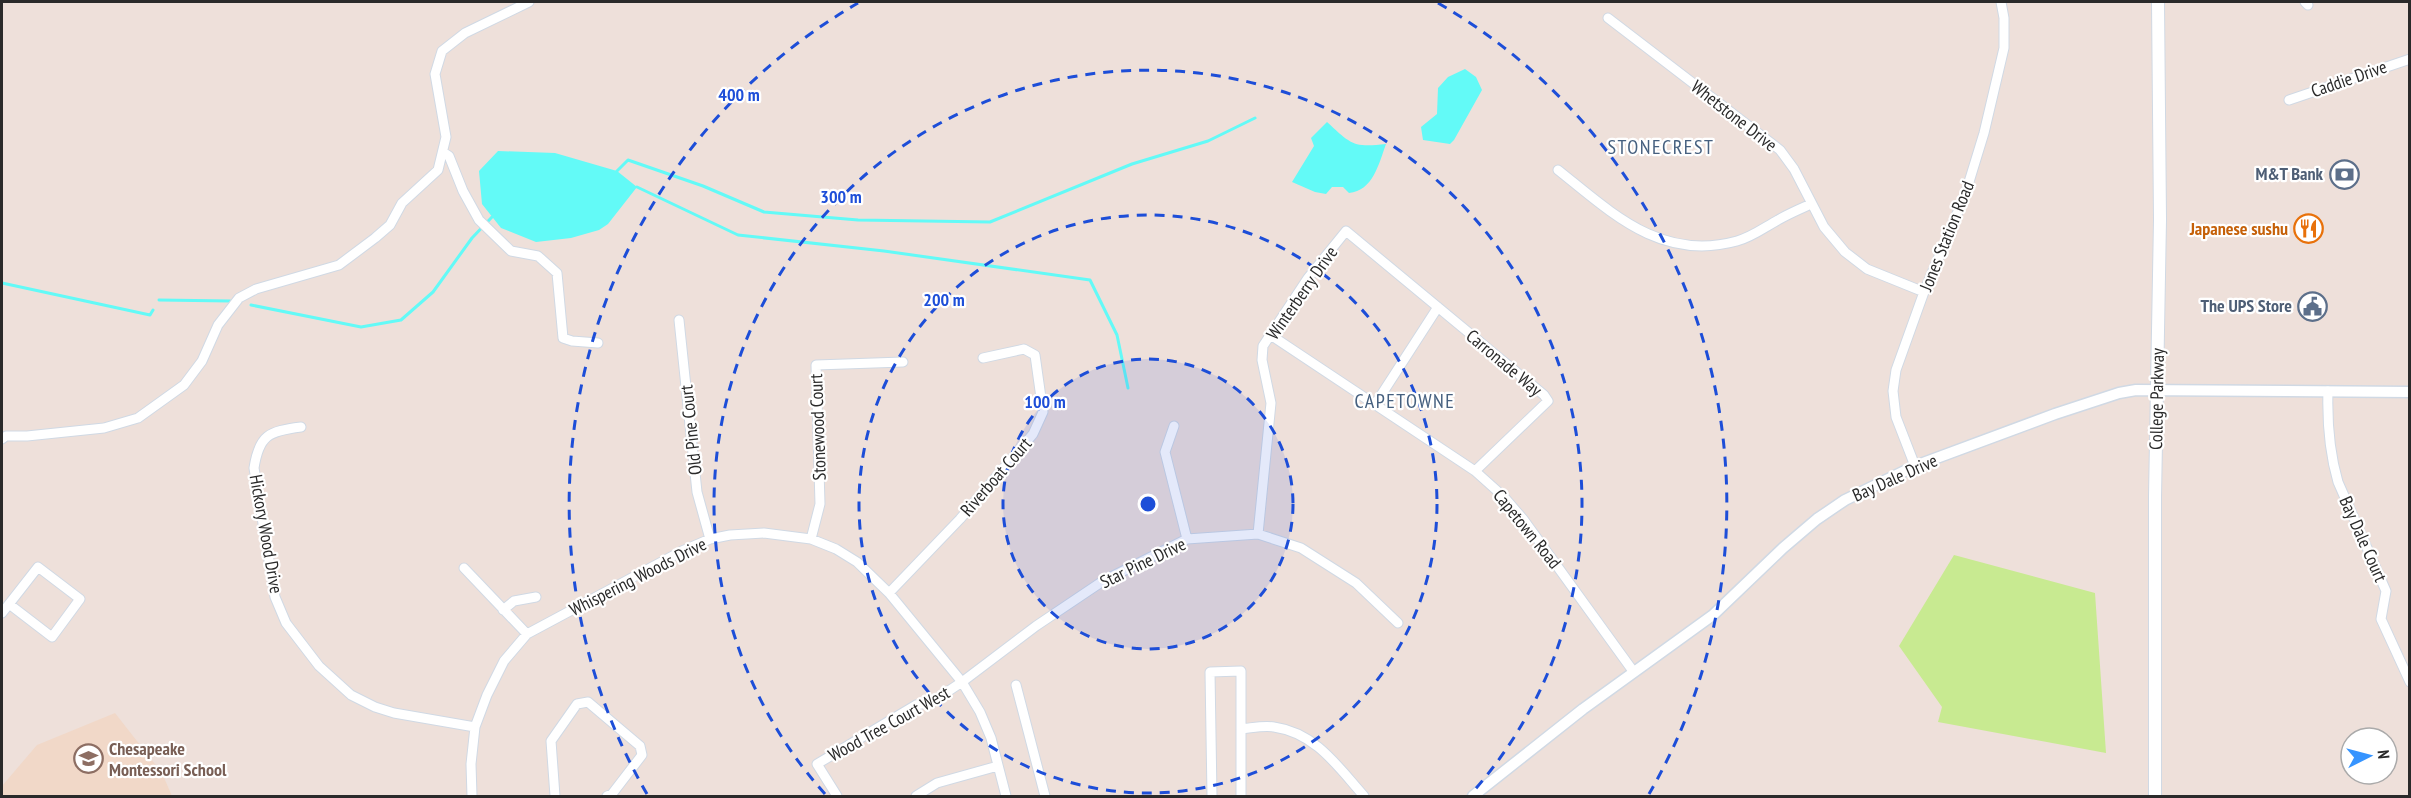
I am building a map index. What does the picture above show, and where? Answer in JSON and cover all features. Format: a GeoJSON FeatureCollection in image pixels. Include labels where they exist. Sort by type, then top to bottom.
{"type":"FeatureCollection","features":[{"type":"Feature","properties":{"kind":"main road","name":"College Parkway"},"geometry":{"type":"LineString","coordinates":[[2155,796],[2160,220],[2158,2]]}},
{"type":"Feature","properties":{"kind":"street"},"geometry":{"type":"LineString","coordinates":[[2,439],[6,436],[104,428],[138,418],[184,385],[202,361],[218,325],[240,298],[256,289],[339,265],[390,225],[402,203],[438,170],[446,137],[435,74],[442,51],[465,33],[529,2]]}},
{"type":"Feature","properties":{"kind":"street","name":"Jones Station Road"},"geometry":{"type":"LineString","coordinates":[[1915,466],[1896,417],[1893,391],[1896,370],[1924,292],[1965,195],[1984,133],[2004,48],[2004,18],[2001,2]]}},
{"type":"Feature","properties":{"kind":"street","name":"Whetstone Drive"},"geometry":{"type":"LineString","coordinates":[[1608,18],[1780,150],[1794,169],[1824,227],[1845,252],[1867,269],[1924,292]]}},
{"type":"Feature","properties":{"kind":"street","name":"Caddie Drive"},"geometry":{"type":"LineString","coordinates":[[2289,100],[2409,59]]}},
{"type":"Feature","properties":{"kind":"street"},"geometry":{"type":"LineString","coordinates":[[443,152],[449,156],[478,220],[511,250],[538,256],[557,273],[563,338],[598,343]]}},
{"type":"Feature","properties":{"kind":"street"},"geometry":{"type":"LineString","coordinates":[[1558,170],[1626,224],[1649,236],[1680,245],[1707,245],[1737,241],[1811,204]]}},
{"type":"Feature","properties":{"kind":"street","name":"Winterberry Drive"},"geometry":{"type":"LineString","coordinates":[[1258,534],[1271,403],[1262,360],[1263,346],[1272,336],[1308,278],[1346,231],[1438,308]]}},
{"type":"Feature","properties":{"kind":"street"},"geometry":{"type":"LineString","coordinates":[[1376,403],[1438,308]]}},
{"type":"Feature","properties":{"kind":"street","name":"Carronade Way"},"geometry":{"type":"LineString","coordinates":[[1438,308],[1544,395],[1548,401],[1475,471]]}},
{"type":"Feature","properties":{"kind":"street","name":"Old Pine Court"},"geometry":{"type":"LineString","coordinates":[[679,320],[697,492],[710,539]]}},
{"type":"Feature","properties":{"kind":"street","name":"Capetown Road"},"geometry":{"type":"LineString","coordinates":[[1272,336],[1376,403],[1475,471],[1504,497],[1523,519],[1633,671]]}},
{"type":"Feature","properties":{"kind":"street","name":"Riverboat Court"},"geometry":{"type":"LineString","coordinates":[[890,593],[960,519],[1019,451],[1033,434],[1043,412],[1035,355],[1024,349],[983,358]]}},
{"type":"Feature","properties":{"kind":"street","name":"Stonewood Court"},"geometry":{"type":"LineString","coordinates":[[811,539],[820,504],[816,365],[903,362]]}},
{"type":"Feature","properties":{"kind":"street","name":"Bay Dale Drive"},"geometry":{"type":"LineString","coordinates":[[1473,796],[1633,671],[1713,615],[1817,519],[1845,500],[1915,466],[2119,393],[2157,389],[2409,392]]}},
{"type":"Feature","properties":{"kind":"street","name":"Bay Dale Court"},"geometry":{"type":"LineString","coordinates":[[2328,391],[2327,424],[2338,482],[2386,591],[2381,619],[2409,682]]}},
{"type":"Feature","properties":{"kind":"street"},"geometry":{"type":"LineString","coordinates":[[1174,426],[1165,452],[1187,539]]}},
{"type":"Feature","properties":{"kind":"street","name":"Hickory Wood Drive"},"geometry":{"type":"LineString","coordinates":[[301,427],[276,430],[263,439],[256,451],[254,468],[272,582],[286,623],[319,666],[351,695],[394,713],[475,727]]}},
{"type":"Feature","properties":{"kind":"street","name":"Whispering Woods Drive"},"geometry":{"type":"LineString","coordinates":[[472,796],[471,764],[475,727],[487,695],[504,661],[527,634],[673,556],[710,539],[764,533],[811,539],[836,549],[857,562],[890,593],[962,682],[980,712],[991,738],[1006,796]]}},
{"type":"Feature","properties":{"kind":"street","name":"Star Pine Drive"},"geometry":{"type":"LineString","coordinates":[[962,682],[1036,626],[1103,581],[1187,539],[1258,534],[1301,548],[1356,583],[1398,623]]}},
{"type":"Feature","properties":{"kind":"street"},"geometry":{"type":"LineString","coordinates":[[2,613],[9,604],[38,567],[80,599],[52,637],[9,604]]}},
{"type":"Feature","properties":{"kind":"street"},"geometry":{"type":"LineString","coordinates":[[464,568],[527,634]]}},
{"type":"Feature","properties":{"kind":"street"},"geometry":{"type":"LineString","coordinates":[[503,610],[514,601],[536,597]]}},
{"type":"Feature","properties":{"kind":"street"},"geometry":{"type":"LineString","coordinates":[[1212,796],[1210,672],[1240,671],[1241,796]]}},
{"type":"Feature","properties":{"kind":"street","name":"Wood Tree Court West"},"geometry":{"type":"LineString","coordinates":[[837,796],[818,764],[916,705],[932,702],[962,682]]}},
{"type":"Feature","properties":{"kind":"street"},"geometry":{"type":"LineString","coordinates":[[1016,685],[1045,796]]}},
{"type":"Feature","properties":{"kind":"street"},"geometry":{"type":"LineString","coordinates":[[555,796],[551,741],[577,704],[588,702],[640,746],[642,755],[612,794],[607,796]]}},
{"type":"Feature","properties":{"kind":"street"},"geometry":{"type":"LineString","coordinates":[[1241,729],[1273,727],[1303,736],[1330,756],[1364,796]]}},
{"type":"Feature","properties":{"kind":"street"},"geometry":{"type":"LineString","coordinates":[[916,796],[937,783],[998,766]]}},
{"type":"Feature","properties":{"kind":"shaded area","name":"Chesapeake Montessori School"},"geometry":{"type":"Polygon","coordinates":[[[115,713],[162,773],[172,796],[2,796],[2,786],[37,745],[115,713]]]}},
{"type":"Feature","properties":{"kind":"green space"},"geometry":{"type":"Polygon","coordinates":[[[1954,555],[2095,593],[2106,753],[1938,722],[1942,707],[1899,646],[1954,555]]]}},
{"type":"Feature","properties":{"kind":"water"},"geometry":{"type":"Polygon","coordinates":[[[1465,69],[1476,77],[1482,90],[1454,140],[1450,144],[1423,140],[1421,127],[1437,114],[1438,88],[1448,77],[1465,69]]]}},
{"type":"Feature","properties":{"kind":"water"},"geometry":{"type":"Polygon","coordinates":[[[1327,122],[1353,143],[1359,145],[1386,144],[1374,175],[1364,187],[1357,191],[1349,193],[1343,187],[1332,187],[1326,194],[1292,182],[1314,146],[1311,138],[1327,122]]]}},
{"type":"Feature","properties":{"kind":"water"},"geometry":{"type":"Polygon","coordinates":[[[498,151],[555,153],[617,171],[637,187],[608,224],[599,230],[571,238],[536,242],[501,228],[482,204],[479,171],[498,151]]]}},
{"type":"Feature","properties":{"kind":"waterway"},"geometry":{"type":"LineString","coordinates":[[617,171],[628,160],[703,186],[764,212],[858,220],[990,222],[1132,164],[1208,141],[1255,118]]}},
{"type":"Feature","properties":{"kind":"waterway"},"geometry":{"type":"LineString","coordinates":[[637,187],[738,235],[884,251],[1090,280],[1117,335],[1128,388]]}},
{"type":"Feature","properties":{"kind":"waterway"},"geometry":{"type":"LineString","coordinates":[[251,305],[361,327],[401,320],[433,292],[472,238],[492,217]]}},
{"type":"Feature","properties":{"kind":"waterway"},"geometry":{"type":"LineString","coordinates":[[2,283],[150,315],[153,310]]}},
{"type":"Feature","properties":{"kind":"waterway"},"geometry":{"type":"LineString","coordinates":[[159,300],[230,301]]}},
{"type":"Feature","properties":{"kind":"place","name":"M&T Bank"},"geometry":{"type":"Point","coordinates":[2344,174]}},
{"type":"Feature","properties":{"kind":"place","name":"Japanese sushu"},"geometry":{"type":"Point","coordinates":[2309,229]}},
{"type":"Feature","properties":{"kind":"place","name":"The UPS Store"},"geometry":{"type":"Point","coordinates":[2313,306]}},
{"type":"Feature","properties":{"kind":"place","name":"Chesapeake Montessori School"},"geometry":{"type":"Point","coordinates":[88,759]}},
{"type":"Feature","properties":{"kind":"district","name":"STONECREST"},"geometry":{"type":"Point","coordinates":[1661,147]}},
{"type":"Feature","properties":{"kind":"district","name":"CAPETOWNE"},"geometry":{"type":"Point","coordinates":[1405,401]}}]}
